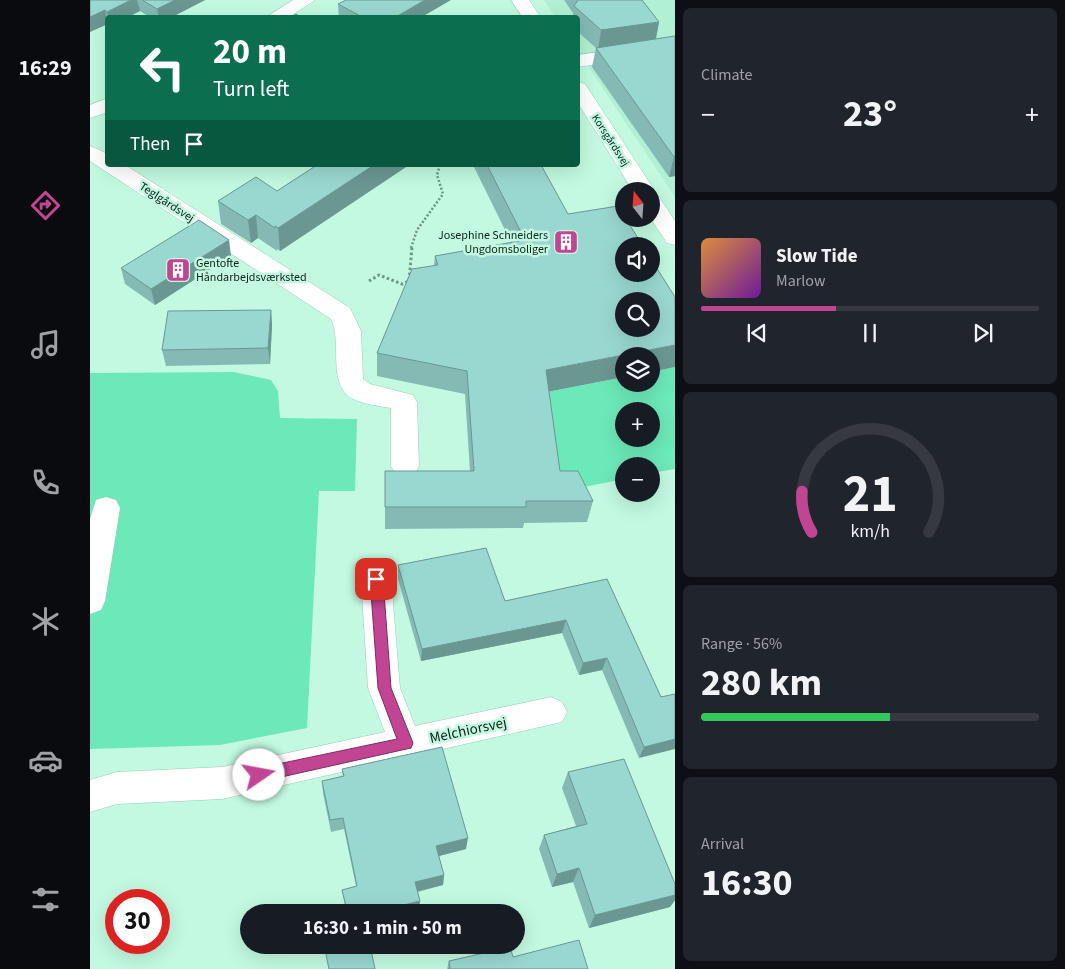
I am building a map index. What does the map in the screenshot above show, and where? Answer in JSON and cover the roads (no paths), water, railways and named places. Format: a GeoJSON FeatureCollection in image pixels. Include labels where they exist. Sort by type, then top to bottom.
{"type":"FeatureCollection","features":[{"type":"Feature","properties":{"kind":"street"},"geometry":{"type":"LineString","coordinates":[[279,15],[306,0]]}},
{"type":"Feature","properties":{"kind":"street"},"geometry":{"type":"LineString","coordinates":[[520,0],[530,15]]}},
{"type":"Feature","properties":{"kind":"street"},"geometry":{"type":"LineString","coordinates":[[580,61],[646,52]]}},
{"type":"Feature","properties":{"kind":"street","name":"Korsgårdsvej"},"geometry":{"type":"LineString","coordinates":[[580,91],[638,182]]}},
{"type":"Feature","properties":{"kind":"street"},"geometry":{"type":"LineString","coordinates":[[90,112],[105,105]]}},
{"type":"Feature","properties":{"kind":"street","name":"Teglgårdsvej"},"geometry":{"type":"LineString","coordinates":[[90,152],[105,161]]}},
{"type":"Feature","properties":{"kind":"street","name":"Teglgårdsvej"},"geometry":{"type":"LineString","coordinates":[[114,167],[341,314],[350,331],[350,378],[354,386],[362,392],[404,402],[405,466]]}},
{"type":"Feature","properties":{"kind":"street"},"geometry":{"type":"LineString","coordinates":[[660,216],[675,238]]}},
{"type":"Feature","properties":{"kind":"street"},"geometry":{"type":"LineString","coordinates":[[90,601],[106,508]]}},
{"type":"Feature","properties":{"kind":"street"},"geometry":{"type":"LineString","coordinates":[[376,579],[384,688],[406,743]]}},
{"type":"Feature","properties":{"kind":"street","name":"Melchiorsvej"},"geometry":{"type":"LineString","coordinates":[[90,796],[117,788],[222,783],[551,712]]}},
{"type":"Feature","properties":{"kind":"place","name":"Josephine Schneiders Ungdomsboliger"},"geometry":{"type":"Point","coordinates":[566,242]}},
{"type":"Feature","properties":{"kind":"place","name":"Gentofte Håndarbejdsværksted"},"geometry":{"type":"Point","coordinates":[178,270]}}]}
